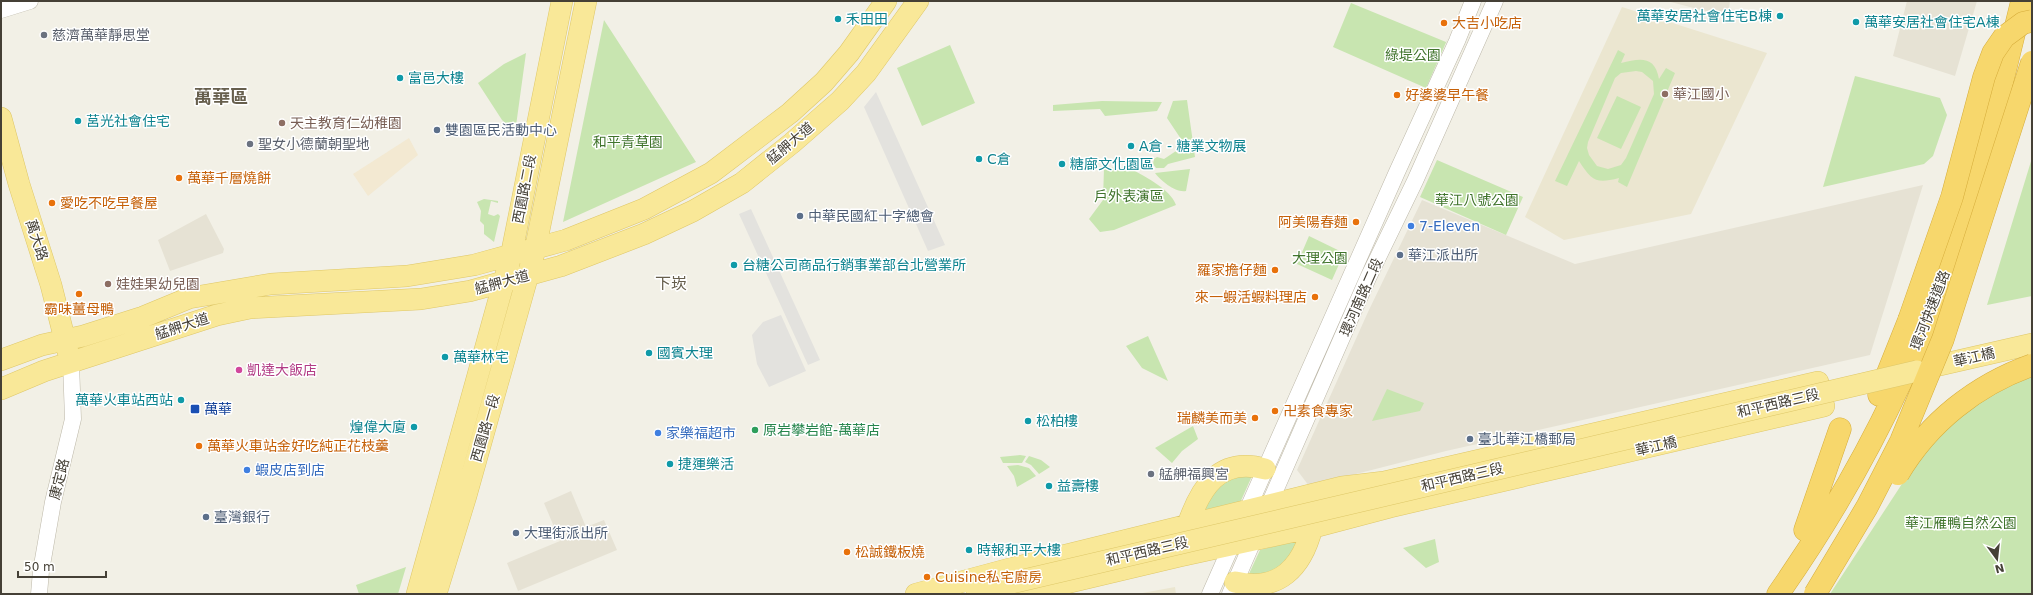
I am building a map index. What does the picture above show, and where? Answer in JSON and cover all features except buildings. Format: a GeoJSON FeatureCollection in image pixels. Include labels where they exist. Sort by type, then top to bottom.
{"type":"FeatureCollection","features":[{"type":"Feature","properties":{"kind":"highway","name":"環河快速道路"},"geometry":{"type":"LineString","coordinates":[[1778,594],[1844,493],[1883,421],[1926,327],[1968,209],[1995,111],[2022,1]]}},
{"type":"Feature","properties":{"kind":"highway"},"geometry":{"type":"LineString","coordinates":[[1763,594],[1844,467],[1880,394],[1909,320],[1952,197],[1984,77],[1993,53],[2004,37],[2023,23],[2032,21]]}},
{"type":"Feature","properties":{"kind":"highway","name":"環河快速道路"},"geometry":{"type":"LineString","coordinates":[[1815,594],[1838,557],[1901,442],[1943,339],[2032,62]]}},
{"type":"Feature","properties":{"kind":"highway"},"geometry":{"type":"LineString","coordinates":[[1838,557],[1862,534],[1916,446],[1936,424],[1958,404],[1984,386],[2010,373],[2032,365]]}},
{"type":"Feature","properties":{"kind":"highway"},"geometry":{"type":"LineString","coordinates":[[1805,530],[1840,429]]}},
{"type":"Feature","properties":{"kind":"main road","name":"西園路二段"},"geometry":{"type":"LineString","coordinates":[[503,283],[511,256],[562,1]]}},
{"type":"Feature","properties":{"kind":"main road","name":"西園路二段"},"geometry":{"type":"LineString","coordinates":[[532,262],[586,1]]}},
{"type":"Feature","properties":{"kind":"main road","name":"艋舺大道"},"geometry":{"type":"LineString","coordinates":[[1,389],[71,363],[217,315],[250,308],[421,299],[470,291],[503,283],[566,240],[644,209],[711,173],[784,118],[824,82],[849,53],[886,1]]}},
{"type":"Feature","properties":{"kind":"main road","name":"艋舺大道"},"geometry":{"type":"LineString","coordinates":[[1,360],[42,345],[83,336],[143,317],[189,298],[246,287],[282,283],[406,276],[474,266],[511,256],[532,262],[596,254],[693,211],[742,183],[840,101],[866,73],[918,1]]}},
{"type":"Feature","properties":{"kind":"main road","name":"萬大路"},"geometry":{"type":"LineString","coordinates":[[1,118],[19,184],[51,285],[71,363]]}},
{"type":"Feature","properties":{"kind":"main road","name":"西園路一段"},"geometry":{"type":"LineString","coordinates":[[436,594],[466,496],[532,262]]}},
{"type":"Feature","properties":{"kind":"main road","name":"西園路一段"},"geometry":{"type":"LineString","coordinates":[[417,594],[503,283]]}},
{"type":"Feature","properties":{"kind":"main road","name":"華江橋"},"geometry":{"type":"LineString","coordinates":[[1384,482],[1863,371],[1917,371],[2032,344]]}},
{"type":"Feature","properties":{"kind":"main road","name":"和平西路三段"},"geometry":{"type":"LineString","coordinates":[[935,594],[948,593],[988,584],[1014,589],[1917,371]]}},
{"type":"Feature","properties":{"kind":"main road","name":"華江橋"},"geometry":{"type":"LineString","coordinates":[[1390,507],[1867,396],[1917,371]]}},
{"type":"Feature","properties":{"kind":"main road"},"geometry":{"type":"LineString","coordinates":[[1187,527],[1198,496],[1218,475],[1242,466],[1251,465],[1265,469]]}},
{"type":"Feature","properties":{"kind":"main road","name":"和平西路三段"},"geometry":{"type":"LineString","coordinates":[[916,594],[1008,569],[1187,527],[1342,487],[1384,482]]}},
{"type":"Feature","properties":{"kind":"main road","name":"和平西路三段"},"geometry":{"type":"LineString","coordinates":[[977,594],[1014,589],[1312,528],[1390,507]]}},
{"type":"Feature","properties":{"kind":"main road"},"geometry":{"type":"LineString","coordinates":[[1233,588],[1245,585],[1263,584],[1280,578],[1288,572],[1295,566],[1305,551],[1312,528]]}},
{"type":"Feature","properties":{"kind":"street"},"geometry":{"type":"LineString","coordinates":[[1,10],[30,1]]}},
{"type":"Feature","properties":{"kind":"street","name":"環河南路二段"},"geometry":{"type":"LineString","coordinates":[[1210,594],[1399,167],[1457,41],[1473,1]]}},
{"type":"Feature","properties":{"kind":"street","name":"環河南路二段"},"geometry":{"type":"LineString","coordinates":[[1233,588],[1368,278],[1415,181],[1495,1]]}},
{"type":"Feature","properties":{"kind":"street","name":"康定路"},"geometry":{"type":"LineString","coordinates":[[39,594],[41,572],[53,502],[73,419],[71,363]]}},
{"type":"Feature","properties":{"kind":"shaded area"},"geometry":{"type":"Polygon","coordinates":[[[1667,1],[1730,1],[1728,17],[1667,1]]]}},
{"type":"Feature","properties":{"kind":"shaded area"},"geometry":{"type":"Polygon","coordinates":[[[1907,1],[1977,1],[1955,76],[1893,56],[1907,1]]]}},
{"type":"Feature","properties":{"kind":"shaded area","name":"華江國小"},"geometry":{"type":"Polygon","coordinates":[[[1622,7],[1767,53],[1691,214],[1564,240],[1525,217],[1622,7]]]}},
{"type":"Feature","properties":{"kind":"shaded area"},"geometry":{"type":"Polygon","coordinates":[[[876,92],[945,245],[928,251],[864,107],[876,92]]]}},
{"type":"Feature","properties":{"kind":"shaded area"},"geometry":{"type":"Polygon","coordinates":[[[409,138],[418,155],[368,196],[353,174],[409,138]]]}},
{"type":"Feature","properties":{"kind":"shaded area"},"geometry":{"type":"Polygon","coordinates":[[[1923,185],[1870,355],[1446,451],[1309,486],[1297,470],[1368,312],[1422,200],[1575,264],[1923,185]]]}},
{"type":"Feature","properties":{"kind":"shaded area"},"geometry":{"type":"Polygon","coordinates":[[[751,209],[820,360],[808,365],[739,214],[751,209]]]}},
{"type":"Feature","properties":{"kind":"shaded area"},"geometry":{"type":"Polygon","coordinates":[[[206,214],[224,249],[223,253],[170,271],[158,240],[206,214]]]}},
{"type":"Feature","properties":{"kind":"shaded area"},"geometry":{"type":"Polygon","coordinates":[[[781,315],[806,371],[769,387],[757,364],[752,335],[763,322],[781,315]]]}},
{"type":"Feature","properties":{"kind":"shaded area"},"geometry":{"type":"Polygon","coordinates":[[[571,491],[586,527],[604,520],[617,550],[518,591],[507,563],[560,541],[544,503],[571,491]]]}},
{"type":"Feature","properties":{"kind":"shaded area"},"geometry":{"type":"Polygon","coordinates":[[[1175,587],[1176,594],[1137,594],[1175,587]]]}},
{"type":"Feature","properties":{"kind":"green space","name":"綠堤公園"},"geometry":{"type":"Polygon","coordinates":[[[1351,3],[1446,42],[1448,38],[1426,88],[1333,47],[1351,3]]]}},
{"type":"Feature","properties":{"kind":"green space","name":"和平青草園"},"geometry":{"type":"Polygon","coordinates":[[[604,20],[696,162],[563,222],[604,20]]]}},
{"type":"Feature","properties":{"kind":"green space"},"geometry":{"type":"Polygon","coordinates":[[[950,45],[975,103],[922,126],[897,68],[950,45]]]}},
{"type":"Feature","properties":{"kind":"green space"},"geometry":{"type":"Polygon","coordinates":[[[1618,50],[1625,54],[1621,63],[1635,60],[1646,60],[1654,66],[1659,79],[1666,68],[1675,73],[1627,187],[1618,182],[1619,178],[1600,181],[1591,177],[1579,161],[1567,186],[1555,181],[1618,50]],[[1636,71],[1621,73],[1615,78],[1588,142],[1587,148],[1589,155],[1597,166],[1608,169],[1621,165],[1626,158],[1654,94],[1653,81],[1642,72],[1636,71]]]}},
{"type":"Feature","properties":{"kind":"green space"},"geometry":{"type":"Polygon","coordinates":[[[526,53],[515,133],[502,120],[478,83],[504,64],[526,53]]]}},
{"type":"Feature","properties":{"kind":"green space"},"geometry":{"type":"Polygon","coordinates":[[[1855,76],[1940,98],[1947,115],[1933,156],[1924,164],[1823,187],[1855,76]]]}},
{"type":"Feature","properties":{"kind":"green space"},"geometry":{"type":"Polygon","coordinates":[[[1617,96],[1641,107],[1621,149],[1597,138],[1617,96]]]}},
{"type":"Feature","properties":{"kind":"green space"},"geometry":{"type":"Polygon","coordinates":[[[1187,100],[1195,157],[1168,164],[1164,168],[1156,168],[1153,164],[1154,159],[1157,157],[1164,159],[1179,149],[1181,139],[1167,118],[1173,101],[1187,100]]]}},
{"type":"Feature","properties":{"kind":"green space"},"geometry":{"type":"Polygon","coordinates":[[[1102,101],[1162,102],[1157,111],[1105,116],[1100,109],[1053,111],[1053,105],[1102,101]]]}},
{"type":"Feature","properties":{"kind":"green space"},"geometry":{"type":"Polygon","coordinates":[[[2032,158],[2032,296],[1987,305],[2032,158]]]}},
{"type":"Feature","properties":{"kind":"green space","name":"華江八號公園"},"geometry":{"type":"Polygon","coordinates":[[[1437,160],[1523,197],[1506,235],[1420,197],[1437,160]]]}},
{"type":"Feature","properties":{"kind":"green space","name":"戶外表演區"},"geometry":{"type":"Polygon","coordinates":[[[1127,167],[1162,188],[1173,199],[1176,205],[1114,230],[1100,232],[1089,219],[1103,200],[1104,168],[1127,167]]]}},
{"type":"Feature","properties":{"kind":"green space"},"geometry":{"type":"Polygon","coordinates":[[[1190,169],[1186,191],[1173,188],[1165,183],[1155,173],[1190,169]]]}},
{"type":"Feature","properties":{"kind":"green space"},"geometry":{"type":"Polygon","coordinates":[[[484,199],[498,201],[498,203],[491,201],[488,214],[494,216],[498,214],[500,216],[494,242],[484,234],[484,225],[480,221],[481,211],[477,202],[484,199]]]}},
{"type":"Feature","properties":{"kind":"green space","name":"大理公園"},"geometry":{"type":"Polygon","coordinates":[[[1309,236],[1344,253],[1332,280],[1297,264],[1309,236]]]}},
{"type":"Feature","properties":{"kind":"green space"},"geometry":{"type":"Polygon","coordinates":[[[1148,336],[1168,381],[1142,368],[1126,346],[1148,336]]]}},
{"type":"Feature","properties":{"kind":"green space","name":"華江雁鴨自然公園"},"geometry":{"type":"Polygon","coordinates":[[[2032,377],[2032,594],[1830,594],[1962,392],[2032,377]]]}},
{"type":"Feature","properties":{"kind":"green space"},"geometry":{"type":"Polygon","coordinates":[[[1387,389],[1424,403],[1420,411],[1372,421],[1387,389]]]}},
{"type":"Feature","properties":{"kind":"green space"},"geometry":{"type":"Polygon","coordinates":[[[1193,426],[1198,439],[1182,451],[1172,463],[1155,448],[1193,426]]]}},
{"type":"Feature","properties":{"kind":"green space"},"geometry":{"type":"Polygon","coordinates":[[[1020,455],[1026,456],[1022,463],[1003,463],[1000,457],[1020,455]]]}},
{"type":"Feature","properties":{"kind":"green space"},"geometry":{"type":"Polygon","coordinates":[[[1029,456],[1041,460],[1050,467],[1039,474],[1031,465],[1025,462],[1029,456]]]}},
{"type":"Feature","properties":{"kind":"green space"},"geometry":{"type":"Polygon","coordinates":[[[1018,465],[1029,468],[1036,476],[1017,487],[1014,476],[1007,466],[1018,465]]]}},
{"type":"Feature","properties":{"kind":"green space"},"geometry":{"type":"Polygon","coordinates":[[[1236,471],[1252,476],[1239,505],[1205,513],[1206,494],[1236,471]]]}},
{"type":"Feature","properties":{"kind":"green space"},"geometry":{"type":"Polygon","coordinates":[[[1301,539],[1275,576],[1248,576],[1260,550],[1301,539]]]}},
{"type":"Feature","properties":{"kind":"green space"},"geometry":{"type":"Polygon","coordinates":[[[1435,539],[1439,562],[1426,568],[1403,548],[1435,539]]]}},
{"type":"Feature","properties":{"kind":"green space"},"geometry":{"type":"Polygon","coordinates":[[[406,567],[398,594],[359,594],[356,585],[406,567]]]}},
{"type":"Feature","properties":{"kind":"place","name":"萬華安居社會住宅B棟"},"geometry":{"type":"Point","coordinates":[1780,16]}},
{"type":"Feature","properties":{"kind":"place","name":"禾田田"},"geometry":{"type":"Point","coordinates":[838,19]}},
{"type":"Feature","properties":{"kind":"place","name":"萬華安居社會住宅A棟"},"geometry":{"type":"Point","coordinates":[1856,22]}},
{"type":"Feature","properties":{"kind":"place","name":"大吉小吃店"},"geometry":{"type":"Point","coordinates":[1444,23]}},
{"type":"Feature","properties":{"kind":"place","name":"慈濟萬華靜思堂"},"geometry":{"type":"Point","coordinates":[44,35]}},
{"type":"Feature","properties":{"kind":"place","name":"富邑大樓"},"geometry":{"type":"Point","coordinates":[400,78]}},
{"type":"Feature","properties":{"kind":"place","name":"華江國小"},"geometry":{"type":"Point","coordinates":[1665,94]}},
{"type":"Feature","properties":{"kind":"place","name":"好婆婆早午餐"},"geometry":{"type":"Point","coordinates":[1397,95]}},
{"type":"Feature","properties":{"kind":"place","name":"莒光社會住宅"},"geometry":{"type":"Point","coordinates":[78,121]}},
{"type":"Feature","properties":{"kind":"place","name":"天主教育仁幼稚園"},"geometry":{"type":"Point","coordinates":[282,123]}},
{"type":"Feature","properties":{"kind":"place","name":"雙園區民活動中心"},"geometry":{"type":"Point","coordinates":[437,130]}},
{"type":"Feature","properties":{"kind":"place","name":"聖女小德蘭朝聖地"},"geometry":{"type":"Point","coordinates":[250,144]}},
{"type":"Feature","properties":{"kind":"place","name":"A倉 - 糖業文物展"},"geometry":{"type":"Point","coordinates":[1131,146]}},
{"type":"Feature","properties":{"kind":"place","name":"C倉"},"geometry":{"type":"Point","coordinates":[979,159]}},
{"type":"Feature","properties":{"kind":"place","name":"糖廍文化園區"},"geometry":{"type":"Point","coordinates":[1062,164]}},
{"type":"Feature","properties":{"kind":"place","name":"萬華千層燒餅"},"geometry":{"type":"Point","coordinates":[179,178]}},
{"type":"Feature","properties":{"kind":"place","name":"愛吃不吃早餐屋"},"geometry":{"type":"Point","coordinates":[52,203]}},
{"type":"Feature","properties":{"kind":"place","name":"中華民國紅十字總會"},"geometry":{"type":"Point","coordinates":[800,216]}},
{"type":"Feature","properties":{"kind":"place","name":"阿美陽春麵"},"geometry":{"type":"Point","coordinates":[1356,222]}},
{"type":"Feature","properties":{"kind":"place","name":"7-Eleven"},"geometry":{"type":"Point","coordinates":[1411,226]}},
{"type":"Feature","properties":{"kind":"place","name":"華江派出所"},"geometry":{"type":"Point","coordinates":[1400,255]}},
{"type":"Feature","properties":{"kind":"place","name":"台糖公司商品行銷事業部台北營業所"},"geometry":{"type":"Point","coordinates":[734,265]}},
{"type":"Feature","properties":{"kind":"place","name":"羅家擔仔麵"},"geometry":{"type":"Point","coordinates":[1275,270]}},
{"type":"Feature","properties":{"kind":"place","name":"娃娃果幼兒園"},"geometry":{"type":"Point","coordinates":[108,284]}},
{"type":"Feature","properties":{"kind":"place","name":"霸味薑母鴨"},"geometry":{"type":"Point","coordinates":[79,294]}},
{"type":"Feature","properties":{"kind":"place","name":"來一蝦活蝦料理店"},"geometry":{"type":"Point","coordinates":[1315,297]}},
{"type":"Feature","properties":{"kind":"place","name":"國賓大理"},"geometry":{"type":"Point","coordinates":[649,353]}},
{"type":"Feature","properties":{"kind":"place","name":"萬華林宅"},"geometry":{"type":"Point","coordinates":[445,357]}},
{"type":"Feature","properties":{"kind":"place","name":"凱達大飯店"},"geometry":{"type":"Point","coordinates":[239,370]}},
{"type":"Feature","properties":{"kind":"place","name":"萬華火車站西站"},"geometry":{"type":"Point","coordinates":[181,400]}},
{"type":"Feature","properties":{"kind":"place","name":"萬華"},"geometry":{"type":"Point","coordinates":[195,409]}},
{"type":"Feature","properties":{"kind":"place","name":"卍素食專家"},"geometry":{"type":"Point","coordinates":[1275,411]}},
{"type":"Feature","properties":{"kind":"place","name":"瑞麟美而美"},"geometry":{"type":"Point","coordinates":[1255,418]}},
{"type":"Feature","properties":{"kind":"place","name":"松柏樓"},"geometry":{"type":"Point","coordinates":[1028,421]}},
{"type":"Feature","properties":{"kind":"place","name":"煌偉大廈"},"geometry":{"type":"Point","coordinates":[414,427]}},
{"type":"Feature","properties":{"kind":"place","name":"原岩攀岩館-萬華店"},"geometry":{"type":"Point","coordinates":[755,430]}},
{"type":"Feature","properties":{"kind":"place","name":"家樂福超市"},"geometry":{"type":"Point","coordinates":[658,433]}},
{"type":"Feature","properties":{"kind":"place","name":"臺北華江橋郵局"},"geometry":{"type":"Point","coordinates":[1470,439]}},
{"type":"Feature","properties":{"kind":"place","name":"萬華火車站金好吃純正花枝羹"},"geometry":{"type":"Point","coordinates":[199,446]}},
{"type":"Feature","properties":{"kind":"place","name":"捷運樂活"},"geometry":{"type":"Point","coordinates":[670,464]}},
{"type":"Feature","properties":{"kind":"place","name":"蝦皮店到店"},"geometry":{"type":"Point","coordinates":[247,470]}},
{"type":"Feature","properties":{"kind":"place","name":"艋舺福興宮"},"geometry":{"type":"Point","coordinates":[1151,474]}},
{"type":"Feature","properties":{"kind":"place","name":"益壽樓"},"geometry":{"type":"Point","coordinates":[1049,486]}},
{"type":"Feature","properties":{"kind":"place","name":"臺灣銀行"},"geometry":{"type":"Point","coordinates":[206,517]}},
{"type":"Feature","properties":{"kind":"place","name":"大理街派出所"},"geometry":{"type":"Point","coordinates":[516,533]}},
{"type":"Feature","properties":{"kind":"place","name":"時報和平大樓"},"geometry":{"type":"Point","coordinates":[969,550]}},
{"type":"Feature","properties":{"kind":"place","name":"松誠鐵板燒"},"geometry":{"type":"Point","coordinates":[847,552]}},
{"type":"Feature","properties":{"kind":"place","name":"Cuisine私宅廚房"},"geometry":{"type":"Point","coordinates":[927,577]}},
{"type":"Feature","properties":{"kind":"district","name":"萬華區"},"geometry":{"type":"Point","coordinates":[221,97]}},
{"type":"Feature","properties":{"kind":"district","name":"下崁"},"geometry":{"type":"Point","coordinates":[671,283]}}]}
